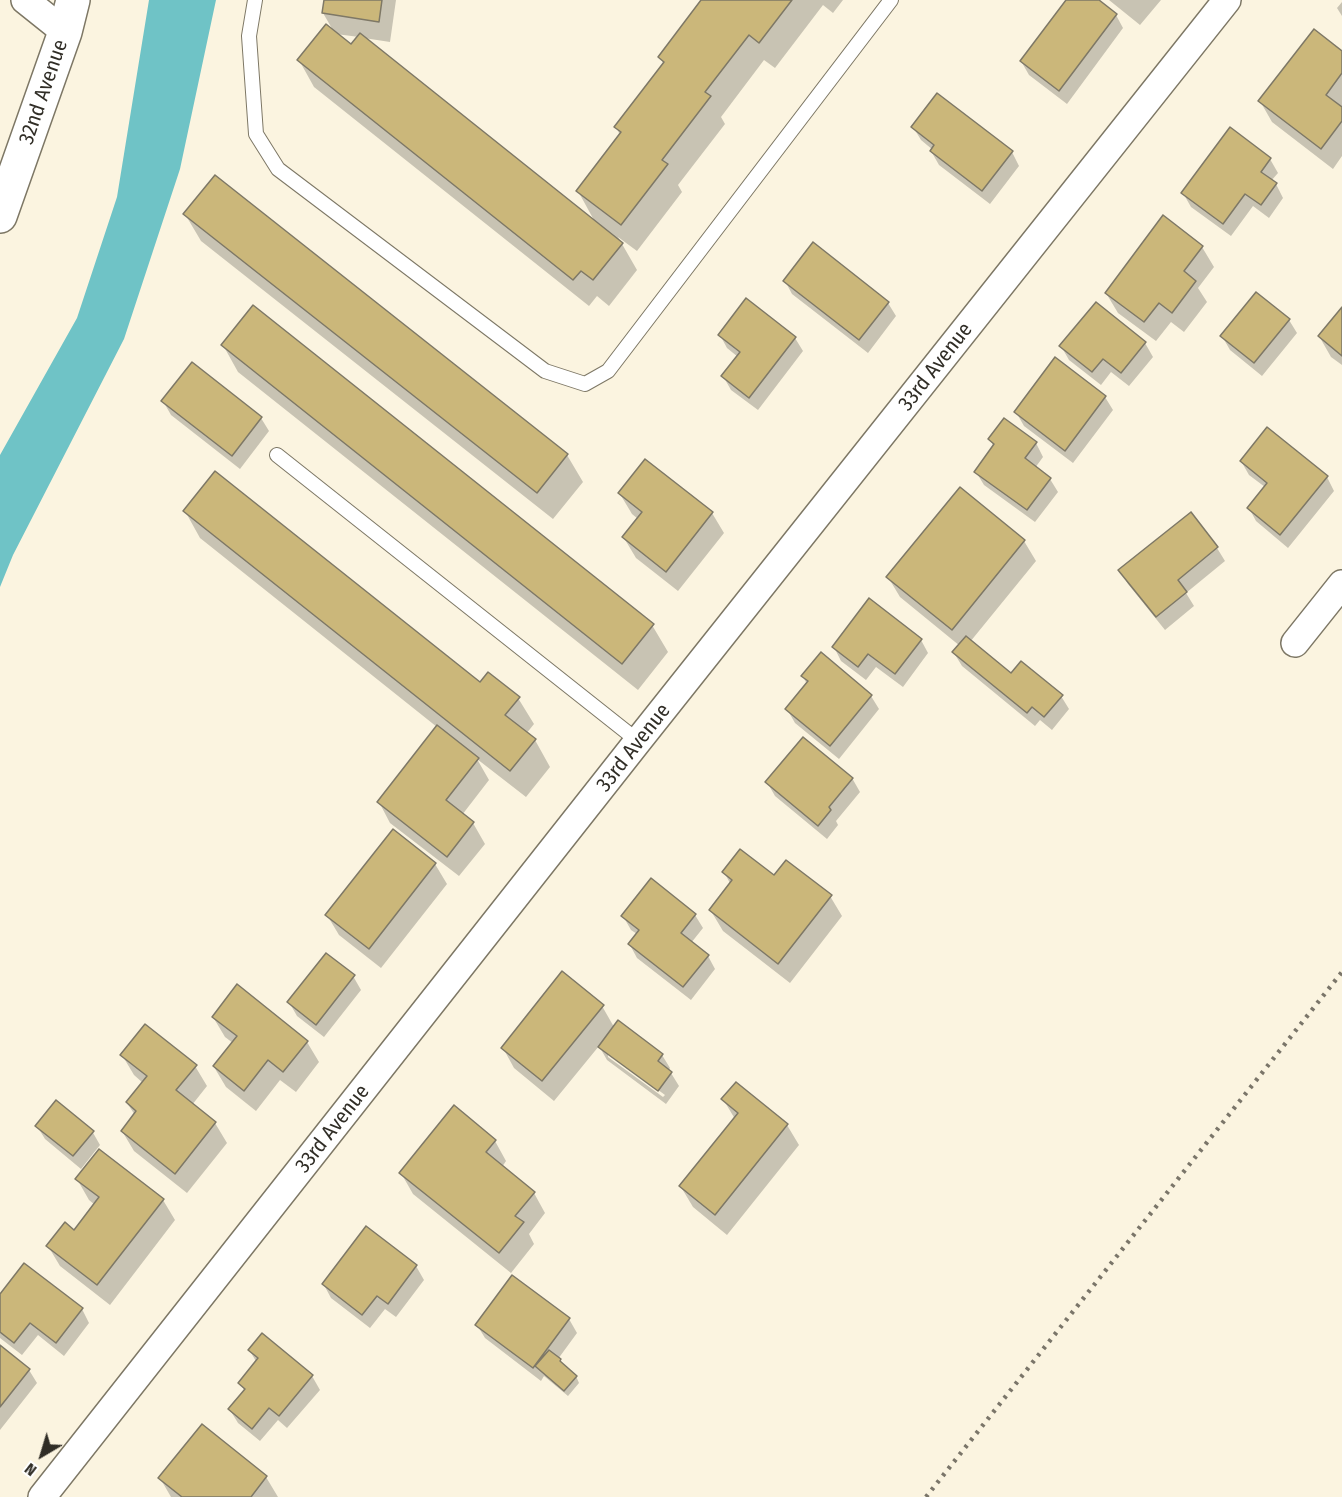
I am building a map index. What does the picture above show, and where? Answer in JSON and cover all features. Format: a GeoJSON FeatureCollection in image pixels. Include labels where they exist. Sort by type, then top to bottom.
{"type":"FeatureCollection","features":[{"type":"Feature","properties":{"kind":"street"},"geometry":{"type":"LineString","coordinates":[[25,0],[66,32]]}},
{"type":"Feature","properties":{"kind":"street","name":"32nd Avenue"},"geometry":{"type":"LineString","coordinates":[[0,216],[66,32],[73,0]]}},
{"type":"Feature","properties":{"kind":"street","name":"33rd Avenue"},"geometry":{"type":"LineString","coordinates":[[42,1497],[638,741],[1227,0]]}},
{"type":"Feature","properties":{"kind":"street"},"geometry":{"type":"LineString","coordinates":[[1295,643],[1342,584]]}},
{"type":"Feature","properties":{"kind":"lane"},"geometry":{"type":"LineString","coordinates":[[255,0],[249,36],[256,134],[278,169],[545,371],[585,384],[608,371],[891,0]]}},
{"type":"Feature","properties":{"kind":"lane"},"geometry":{"type":"LineString","coordinates":[[277,455],[638,741]]}},
{"type":"Feature","properties":{"kind":"water"},"geometry":{"type":"Polygon","coordinates":[[[149,0],[216,0],[180,169],[124,339],[13,555],[0,587],[0,455],[77,318],[117,197],[149,0]]]}},
{"type":"Feature","properties":{"kind":"building"},"geometry":{"type":"Polygon","coordinates":[[[324,0],[382,0],[379,22],[322,13],[324,0]]]}},
{"type":"Feature","properties":{"kind":"building"},"geometry":{"type":"Polygon","coordinates":[[[701,0],[792,0],[759,43],[749,35],[705,92],[711,96],[662,160],[668,164],[621,225],[576,191],[621,132],[614,127],[664,62],[658,57],[701,0]]]}},
{"type":"Feature","properties":{"kind":"building"},"geometry":{"type":"Polygon","coordinates":[[[1066,0],[1099,0],[1117,14],[1059,91],[1020,61],[1066,0]]]}},
{"type":"Feature","properties":{"kind":"building"},"geometry":{"type":"Polygon","coordinates":[[[326,24],[351,44],[360,33],[623,243],[593,280],[581,271],[573,280],[297,60],[326,24]]]}},
{"type":"Feature","properties":{"kind":"building"},"geometry":{"type":"Polygon","coordinates":[[[1314,29],[1342,51],[1342,73],[1326,95],[1342,107],[1342,121],[1321,149],[1258,101],[1314,29]]]}},
{"type":"Feature","properties":{"kind":"building"},"geometry":{"type":"Polygon","coordinates":[[[937,93],[1013,151],[982,191],[930,151],[934,145],[911,127],[937,93]]]}},
{"type":"Feature","properties":{"kind":"building"},"geometry":{"type":"Polygon","coordinates":[[[1230,127],[1271,158],[1261,172],[1277,183],[1261,205],[1245,194],[1223,224],[1181,193],[1230,127]]]}},
{"type":"Feature","properties":{"kind":"building"},"geometry":{"type":"Polygon","coordinates":[[[215,175],[568,454],[537,493],[183,214],[215,175]]]}},
{"type":"Feature","properties":{"kind":"building"},"geometry":{"type":"Polygon","coordinates":[[[1163,215],[1203,246],[1184,271],[1196,281],[1172,313],[1159,303],[1144,322],[1105,293],[1163,215]]]}},
{"type":"Feature","properties":{"kind":"building"},"geometry":{"type":"Polygon","coordinates":[[[813,242],[889,302],[859,340],[783,281],[813,242]]]}},
{"type":"Feature","properties":{"kind":"building"},"geometry":{"type":"Polygon","coordinates":[[[1256,292],[1290,319],[1254,363],[1220,336],[1256,292]]]}},
{"type":"Feature","properties":{"kind":"building"},"geometry":{"type":"Polygon","coordinates":[[[746,298],[796,337],[749,398],[721,376],[740,352],[718,335],[746,298]]]}},
{"type":"Feature","properties":{"kind":"building"},"geometry":{"type":"Polygon","coordinates":[[[1096,302],[1146,342],[1121,373],[1103,359],[1092,372],[1059,346],[1096,302]]]}},
{"type":"Feature","properties":{"kind":"building"},"geometry":{"type":"Polygon","coordinates":[[[253,305],[654,624],[622,664],[221,345],[253,305]]]}},
{"type":"Feature","properties":{"kind":"building"},"geometry":{"type":"Polygon","coordinates":[[[1342,307],[1342,356],[1318,336],[1342,307]]]}},
{"type":"Feature","properties":{"kind":"building"},"geometry":{"type":"Polygon","coordinates":[[[1055,357],[1106,396],[1065,451],[1014,412],[1055,357]]]}},
{"type":"Feature","properties":{"kind":"building"},"geometry":{"type":"Polygon","coordinates":[[[192,362],[262,417],[232,456],[161,401],[192,362]]]}},
{"type":"Feature","properties":{"kind":"building"},"geometry":{"type":"Polygon","coordinates":[[[1004,418],[1037,442],[1025,458],[1051,478],[1027,510],[974,472],[994,444],[988,439],[1004,418]]]}},
{"type":"Feature","properties":{"kind":"building"},"geometry":{"type":"Polygon","coordinates":[[[1267,427],[1328,476],[1280,535],[1247,508],[1267,483],[1240,461],[1267,427]]]}},
{"type":"Feature","properties":{"kind":"building"},"geometry":{"type":"Polygon","coordinates":[[[645,459],[713,512],[666,572],[622,537],[642,512],[618,493],[645,459]]]}},
{"type":"Feature","properties":{"kind":"building"},"geometry":{"type":"Polygon","coordinates":[[[215,471],[480,682],[488,672],[520,697],[505,715],[536,739],[510,771],[183,511],[215,471]]]}},
{"type":"Feature","properties":{"kind":"building"},"geometry":{"type":"Polygon","coordinates":[[[960,487],[1025,540],[952,630],[886,577],[960,487]]]}},
{"type":"Feature","properties":{"kind":"building"},"geometry":{"type":"Polygon","coordinates":[[[1191,512],[1218,547],[1178,580],[1187,592],[1156,617],[1118,570],[1191,512]]]}},
{"type":"Feature","properties":{"kind":"building"},"geometry":{"type":"Polygon","coordinates":[[[869,598],[922,639],[895,674],[868,654],[858,667],[832,647],[869,598]]]}},
{"type":"Feature","properties":{"kind":"building"},"geometry":{"type":"Polygon","coordinates":[[[966,636],[1011,673],[1021,661],[1063,695],[1044,717],[1032,707],[1027,713],[952,652],[966,636]]]}},
{"type":"Feature","properties":{"kind":"building"},"geometry":{"type":"Polygon","coordinates":[[[821,652],[872,695],[830,746],[785,709],[808,681],[801,676],[821,652]]]}},
{"type":"Feature","properties":{"kind":"building"},"geometry":{"type":"Polygon","coordinates":[[[437,725],[479,758],[446,800],[474,822],[447,857],[377,802],[437,725]]]}},
{"type":"Feature","properties":{"kind":"building"},"geometry":{"type":"Polygon","coordinates":[[[803,737],[853,778],[829,807],[831,810],[818,826],[765,782],[803,737]]]}},
{"type":"Feature","properties":{"kind":"building"},"geometry":{"type":"Polygon","coordinates":[[[393,829],[436,863],[369,949],[325,915],[393,829]]]}},
{"type":"Feature","properties":{"kind":"building"},"geometry":{"type":"Polygon","coordinates":[[[740,849],[774,875],[786,860],[832,895],[778,964],[709,910],[732,880],[722,872],[740,849]]]}},
{"type":"Feature","properties":{"kind":"building"},"geometry":{"type":"Polygon","coordinates":[[[651,878],[696,914],[681,933],[709,955],[683,987],[628,944],[639,930],[621,916],[651,878]]]}},
{"type":"Feature","properties":{"kind":"building"},"geometry":{"type":"Polygon","coordinates":[[[326,953],[355,975],[316,1025],[287,1002],[326,953]]]}},
{"type":"Feature","properties":{"kind":"building"},"geometry":{"type":"Polygon","coordinates":[[[562,971],[604,1005],[542,1081],[501,1048],[562,971]]]}},
{"type":"Feature","properties":{"kind":"building"},"geometry":{"type":"Polygon","coordinates":[[[237,984],[308,1041],[283,1072],[268,1060],[244,1091],[213,1066],[237,1036],[212,1017],[237,984]]]}},
{"type":"Feature","properties":{"kind":"building"},"geometry":{"type":"Polygon","coordinates":[[[618,1020],[663,1054],[658,1061],[672,1072],[658,1091],[598,1047],[618,1020]]]}},
{"type":"Feature","properties":{"kind":"building"},"geometry":{"type":"Polygon","coordinates":[[[145,1024],[197,1065],[176,1090],[216,1122],[175,1174],[121,1131],[136,1111],[126,1102],[147,1076],[120,1055],[145,1024]]]}},
{"type":"Feature","properties":{"kind":"building"},"geometry":{"type":"Polygon","coordinates":[[[736,1082],[788,1124],[715,1215],[679,1186],[738,1113],[721,1099],[736,1082]]]}},
{"type":"Feature","properties":{"kind":"building"},"geometry":{"type":"Polygon","coordinates":[[[56,1100],[94,1131],[73,1156],[35,1126],[56,1100]]]}},
{"type":"Feature","properties":{"kind":"building"},"geometry":{"type":"Polygon","coordinates":[[[454,1105],[496,1140],[486,1152],[535,1192],[515,1216],[524,1222],[499,1253],[399,1173],[454,1105]]]}},
{"type":"Feature","properties":{"kind":"building"},"geometry":{"type":"Polygon","coordinates":[[[99,1149],[164,1199],[97,1285],[46,1246],[65,1222],[74,1230],[99,1197],[75,1179],[99,1149]]]}},
{"type":"Feature","properties":{"kind":"building"},"geometry":{"type":"Polygon","coordinates":[[[366,1226],[417,1265],[388,1304],[377,1296],[362,1315],[322,1284],[366,1226]]]}},
{"type":"Feature","properties":{"kind":"building"},"geometry":{"type":"Polygon","coordinates":[[[24,1263],[83,1308],[56,1343],[30,1323],[14,1343],[0,1332],[0,1294],[24,1263]]]}},
{"type":"Feature","properties":{"kind":"building"},"geometry":{"type":"Polygon","coordinates":[[[512,1275],[570,1318],[533,1368],[475,1325],[512,1275]]]}},
{"type":"Feature","properties":{"kind":"building"},"geometry":{"type":"Polygon","coordinates":[[[262,1333],[313,1375],[279,1416],[269,1408],[252,1429],[228,1409],[245,1389],[238,1383],[258,1358],[248,1350],[262,1333]]]}},
{"type":"Feature","properties":{"kind":"building"},"geometry":{"type":"Polygon","coordinates":[[[0,1345],[30,1369],[0,1407],[0,1345]]]}},
{"type":"Feature","properties":{"kind":"building"},"geometry":{"type":"Polygon","coordinates":[[[549,1350],[577,1376],[564,1391],[535,1366],[549,1350]]]}},
{"type":"Feature","properties":{"kind":"building"},"geometry":{"type":"Polygon","coordinates":[[[202,1424],[267,1476],[251,1497],[182,1497],[158,1478],[202,1424]]]}},
{"type":"Feature","properties":{"kind":"railway"},"geometry":{"type":"LineString","coordinates":[[926,1497],[1342,972]]}}]}
